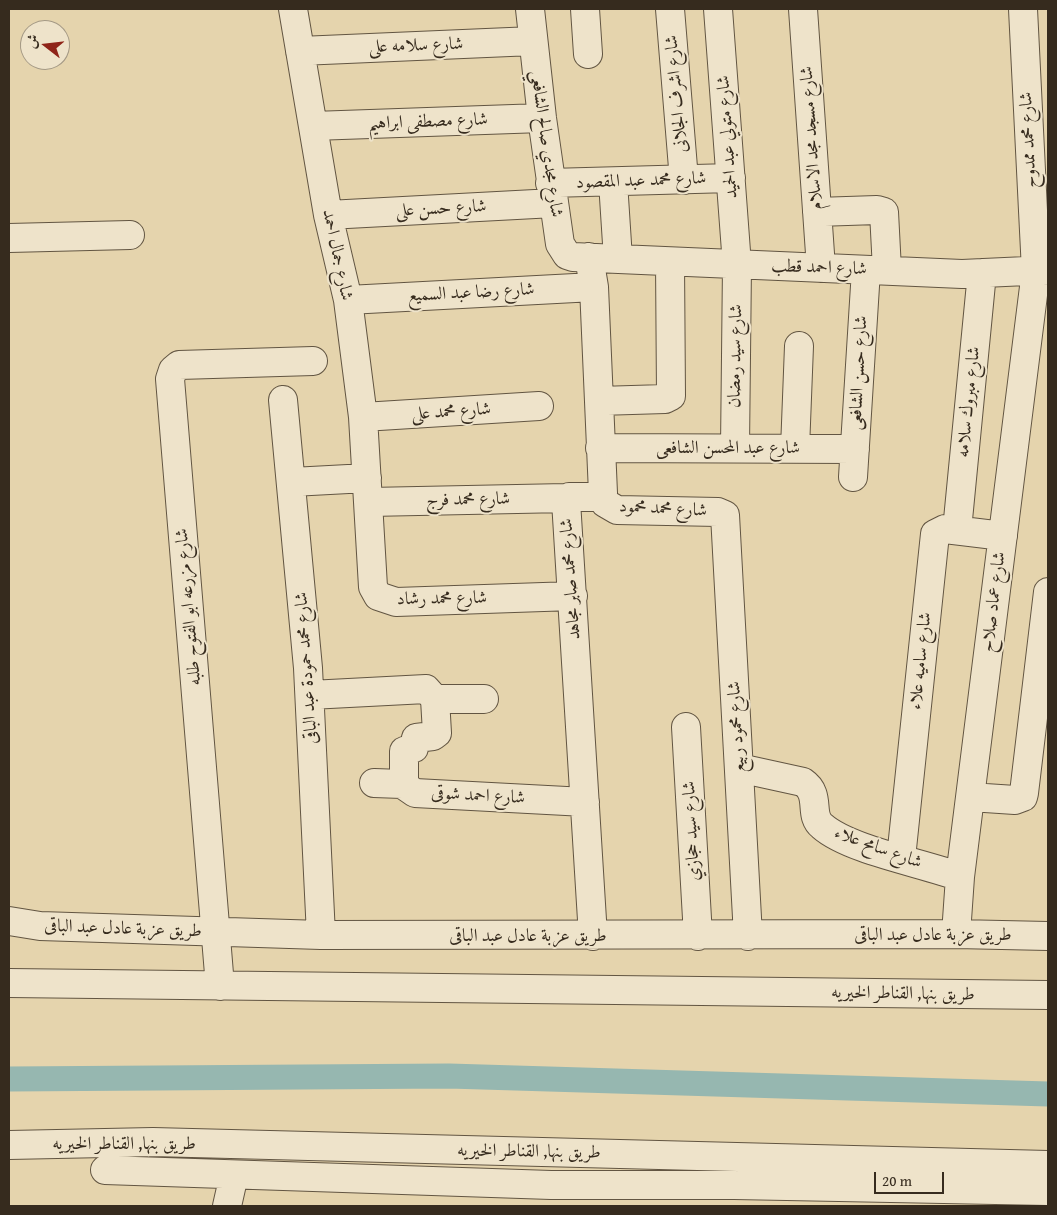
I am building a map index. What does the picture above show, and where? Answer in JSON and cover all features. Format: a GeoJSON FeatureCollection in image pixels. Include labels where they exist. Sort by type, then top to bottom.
{"type":"FeatureCollection","features":[{"type":"Feature","properties":{"kind":"street","name":"شارع جمال احمد"},"geometry":{"type":"LineString","coordinates":[[293,9],[328,215],[348,300],[363,418],[368,490]]}},
{"type":"Feature","properties":{"kind":"street","name":"شارع مجدي صالح الشافعي"},"geometry":{"type":"LineString","coordinates":[[530,9],[542,118],[562,250],[573,257],[589,257]]}},
{"type":"Feature","properties":{"kind":"street"},"geometry":{"type":"LineString","coordinates":[[585,9],[588,54]]}},
{"type":"Feature","properties":{"kind":"street","name":"شارع اشرف الجلانى"},"geometry":{"type":"LineString","coordinates":[[670,9],[684,180]]}},
{"type":"Feature","properties":{"kind":"street","name":"شارع متولي عبد الحميد"},"geometry":{"type":"LineString","coordinates":[[718,9],[737,265]]}},
{"type":"Feature","properties":{"kind":"street","name":"شارع مسجد مجد الاسلام"},"geometry":{"type":"LineString","coordinates":[[803,9],[821,268]]}},
{"type":"Feature","properties":{"kind":"street","name":"شارع محمد ممدوح"},"geometry":{"type":"LineString","coordinates":[[1023,9],[1042,271]]}},
{"type":"Feature","properties":{"kind":"street","name":"شارع سلامه على"},"geometry":{"type":"LineString","coordinates":[[300,51],[533,41]]}},
{"type":"Feature","properties":{"kind":"street","name":"شارع مصطفى ابراهيم"},"geometry":{"type":"LineString","coordinates":[[313,126],[542,118]]}},
{"type":"Feature","properties":{"kind":"street","name":"شارع محمد عبد المقصود"},"geometry":{"type":"LineString","coordinates":[[552,193],[612,182],[731,178]]}},
{"type":"Feature","properties":{"kind":"street"},"geometry":{"type":"LineString","coordinates":[[612,182],[618,259]]}},
{"type":"Feature","properties":{"kind":"street","name":"شارع حسن على"},"geometry":{"type":"LineString","coordinates":[[328,215],[552,193]]}},
{"type":"Feature","properties":{"kind":"street","name":"شارع حسن الشافعى"},"geometry":{"type":"LineString","coordinates":[[817,212],[877,210],[884,212],[853,477]]}},
{"type":"Feature","properties":{"kind":"street"},"geometry":{"type":"LineString","coordinates":[[9,238],[130,235]]}},
{"type":"Feature","properties":{"kind":"street"},"geometry":{"type":"LineString","coordinates":[[589,257],[594,287],[600,448],[604,490],[601,496]]}},
{"type":"Feature","properties":{"kind":"street","name":"شارع احمد قطب"},"geometry":{"type":"LineString","coordinates":[[589,257],[876,270],[982,273],[1042,271]]}},
{"type":"Feature","properties":{"kind":"street"},"geometry":{"type":"LineString","coordinates":[[599,401],[665,400],[671,396],[670,262]]}},
{"type":"Feature","properties":{"kind":"street","name":"شارع سيد رمضان"},"geometry":{"type":"LineString","coordinates":[[735,447],[737,265]]}},
{"type":"Feature","properties":{"kind":"street","name":"شارع عماد صلاح"},"geometry":{"type":"LineString","coordinates":[[956,934],[960,877],[1002,536],[1042,271]]}},
{"type":"Feature","properties":{"kind":"street","name":"شارع مبروك سلامه"},"geometry":{"type":"LineString","coordinates":[[957,530],[982,273]]}},
{"type":"Feature","properties":{"kind":"street","name":"شارع رضا عبد السميع"},"geometry":{"type":"LineString","coordinates":[[348,300],[594,287]]}},
{"type":"Feature","properties":{"kind":"street"},"geometry":{"type":"LineString","coordinates":[[795,448],[799,346]]}},
{"type":"Feature","properties":{"kind":"street","name":"شارع مزرعه ابو الفتوح طلبه"},"geometry":{"type":"LineString","coordinates":[[220,986],[170,379],[173,370],[178,364],[312,362]]}},
{"type":"Feature","properties":{"kind":"street","name":"شارع محمد حمودة عبد الباقى"},"geometry":{"type":"LineString","coordinates":[[283,400],[310,695],[321,935]]}},
{"type":"Feature","properties":{"kind":"street","name":"شارع محمد على"},"geometry":{"type":"LineString","coordinates":[[363,418],[539,406]]}},
{"type":"Feature","properties":{"kind":"street","name":"شارع عبد المحسن الشافعى"},"geometry":{"type":"LineString","coordinates":[[600,448],[735,447],[855,449]]}},
{"type":"Feature","properties":{"kind":"street","name":"شارع محمد فرج"},"geometry":{"type":"LineString","coordinates":[[292,482],[368,490],[566,498]]}},
{"type":"Feature","properties":{"kind":"street","name":"شارع محمد رشاد"},"geometry":{"type":"LineString","coordinates":[[368,490],[373,587],[378,596],[387,600],[572,596]]}},
{"type":"Feature","properties":{"kind":"street","name":"شارع محمد صابر مجاهد"},"geometry":{"type":"LineString","coordinates":[[593,936],[566,498],[601,496]]}},
{"type":"Feature","properties":{"kind":"street","name":"شارع محمد محمود"},"geometry":{"type":"LineString","coordinates":[[601,496],[605,503],[617,510],[722,512],[726,519]]}},
{"type":"Feature","properties":{"kind":"street","name":"شارع محمود ربيع"},"geometry":{"type":"LineString","coordinates":[[726,519],[748,936]]}},
{"type":"Feature","properties":{"kind":"street","name":"شارع ساميه علاء"},"geometry":{"type":"LineString","coordinates":[[900,858],[933,540],[939,530],[957,530],[1002,536]]}},
{"type":"Feature","properties":{"kind":"street"},"geometry":{"type":"LineString","coordinates":[[970,797],[1015,800],[1023,797],[1048,592]]}},
{"type":"Feature","properties":{"kind":"street"},"geometry":{"type":"LineString","coordinates":[[310,695],[426,690],[435,699],[437,733],[433,736],[416,738],[414,748],[404,751],[404,784]]}},
{"type":"Feature","properties":{"kind":"street"},"geometry":{"type":"LineString","coordinates":[[435,699],[484,699]]}},
{"type":"Feature","properties":{"kind":"street","name":"شارع سيد حجازي"},"geometry":{"type":"LineString","coordinates":[[686,727],[698,936]]}},
{"type":"Feature","properties":{"kind":"street","name":"شارع سامح علاء"},"geometry":{"type":"LineString","coordinates":[[739,768],[803,782],[814,793],[817,820],[820,825],[849,841],[960,877]]}},
{"type":"Feature","properties":{"kind":"street","name":"شارع احمد شوقى"},"geometry":{"type":"LineString","coordinates":[[374,783],[404,784],[415,793],[585,802]]}},
{"type":"Feature","properties":{"kind":"street","name":"طريق عزبة عادل عبد الباقى"},"geometry":{"type":"LineString","coordinates":[[9,921],[40,926],[321,935],[748,936],[956,934],[1048,936]]}},
{"type":"Feature","properties":{"kind":"street","name":"طريق بنها, القناطر الخيريه"},"geometry":{"type":"LineString","coordinates":[[9,983],[1048,995]]}},
{"type":"Feature","properties":{"kind":"street","name":"طريق بنها, القناطر الخيريه"},"geometry":{"type":"LineString","coordinates":[[9,1145],[153,1142],[1048,1165]]}},
{"type":"Feature","properties":{"kind":"street"},"geometry":{"type":"LineString","coordinates":[[105,1170],[551,1185],[718,1196],[1048,1192]]}},
{"type":"Feature","properties":{"kind":"street"},"geometry":{"type":"LineString","coordinates":[[227,1206],[234,1174]]}},
{"type":"Feature","properties":{"kind":"waterway"},"geometry":{"type":"LineString","coordinates":[[9,1079],[449,1076],[1048,1094]]}}]}
